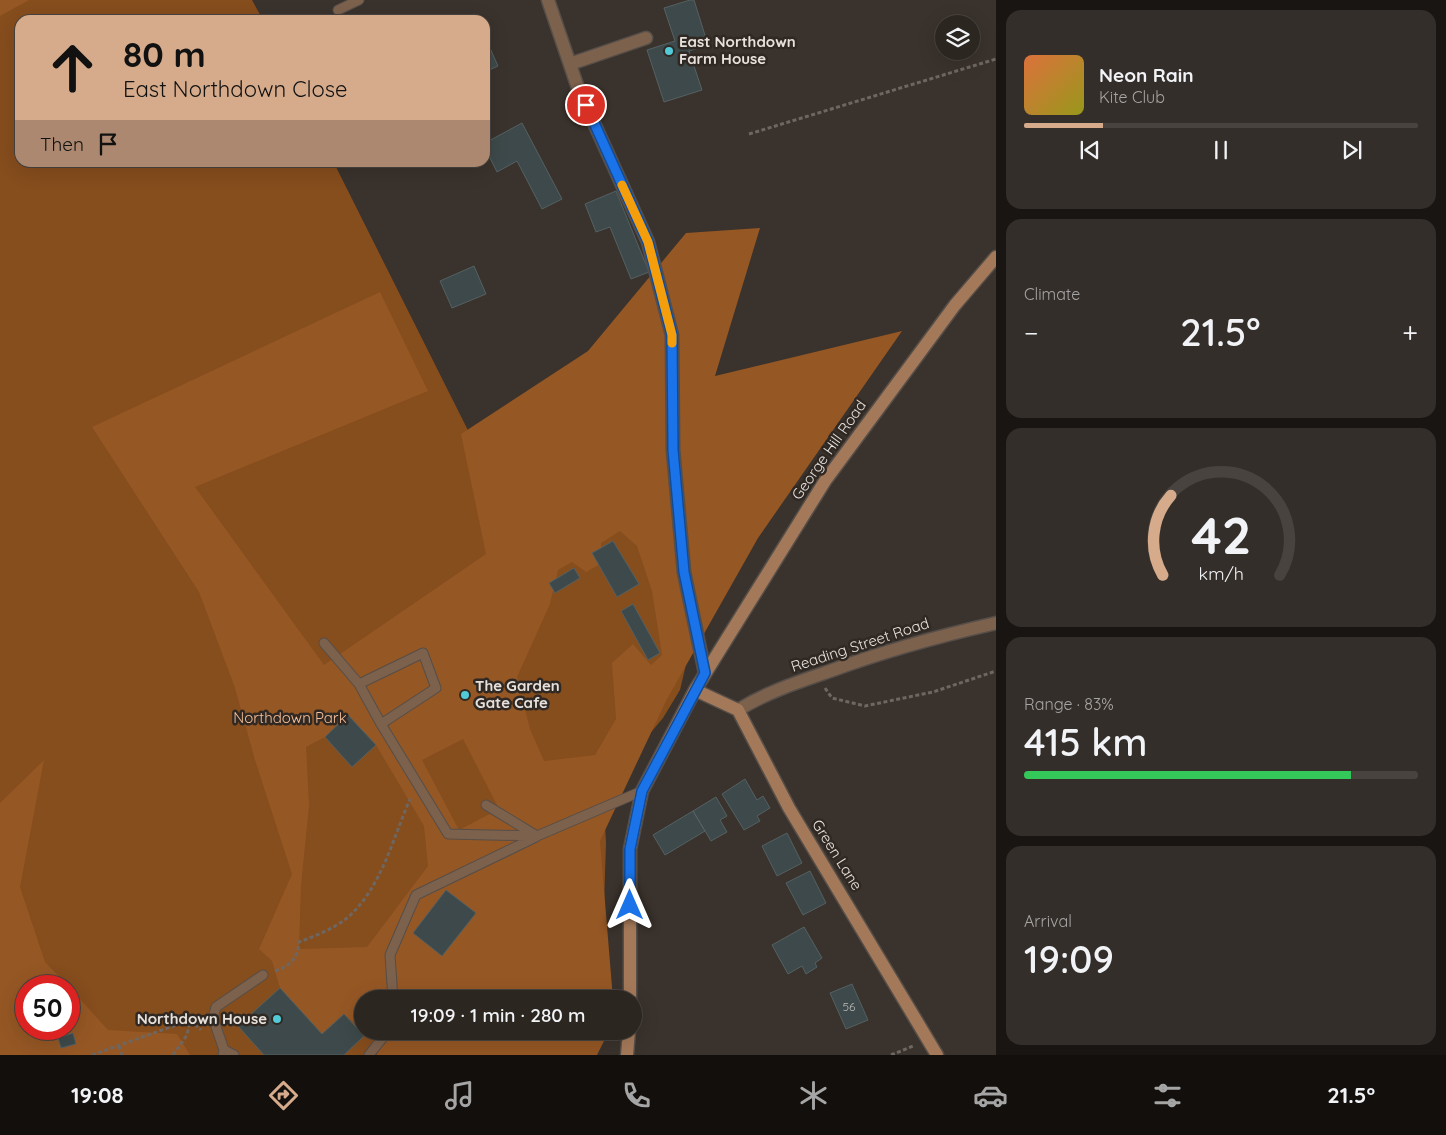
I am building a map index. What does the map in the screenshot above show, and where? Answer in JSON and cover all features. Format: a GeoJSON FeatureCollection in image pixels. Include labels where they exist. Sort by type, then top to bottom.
{"type":"FeatureCollection","features":[{"type":"Feature","properties":{"kind":"main road","name":"George Hill Road"},"geometry":{"type":"LineString","coordinates":[[630,990],[630,849],[642,791],[705,673],[824,481],[955,305],[996,257]]}},
{"type":"Feature","properties":{"kind":"main road"},"geometry":{"type":"LineString","coordinates":[[696,690],[738,710]]}},
{"type":"Feature","properties":{"kind":"main road","name":"Green Lane"},"geometry":{"type":"LineString","coordinates":[[738,710],[789,808],[846,900],[937,1055]]}},
{"type":"Feature","properties":{"kind":"main road"},"geometry":{"type":"LineString","coordinates":[[627,1055],[628,1040]]}},
{"type":"Feature","properties":{"kind":"street"},"geometry":{"type":"LineString","coordinates":[[548,0],[578,88],[648,242],[672,335],[673,450],[684,572],[705,673]]}},
{"type":"Feature","properties":{"kind":"street"},"geometry":{"type":"LineString","coordinates":[[570,64],[646,38]]}},
{"type":"Feature","properties":{"kind":"street","name":"Reading Street Road"},"geometry":{"type":"LineString","coordinates":[[738,710],[765,694],[924,639],[996,623]]}},
{"type":"Feature","properties":{"kind":"lane"},"geometry":{"type":"LineString","coordinates":[[338,10],[359,0]]}},
{"type":"Feature","properties":{"kind":"lane"},"geometry":{"type":"LineString","coordinates":[[324,642],[359,684],[448,834],[537,836]]}},
{"type":"Feature","properties":{"kind":"lane"},"geometry":{"type":"LineString","coordinates":[[359,684],[423,653],[436,688],[381,724]]}},
{"type":"Feature","properties":{"kind":"lane"},"geometry":{"type":"LineString","coordinates":[[392,990],[390,955],[416,895],[537,836],[642,791]]}},
{"type":"Feature","properties":{"kind":"lane"},"geometry":{"type":"LineString","coordinates":[[486,805],[537,836]]}},
{"type":"Feature","properties":{"kind":"lane"},"geometry":{"type":"LineString","coordinates":[[234,1055],[224,1053],[213,1018],[216,1007],[263,975]]}},
{"type":"Feature","properties":{"kind":"lane"},"geometry":{"type":"LineString","coordinates":[[369,1055],[381,1040]]}},
{"type":"Feature","properties":{"kind":"path"},"geometry":{"type":"LineString","coordinates":[[749,134],[996,60]]}},
{"type":"Feature","properties":{"kind":"path"},"geometry":{"type":"LineString","coordinates":[[816,676],[832,698],[865,706],[933,692],[996,671]]}},
{"type":"Feature","properties":{"kind":"path"},"geometry":{"type":"LineString","coordinates":[[263,975],[286,968],[298,954],[299,942],[326,931],[347,918],[374,885],[417,782]]}},
{"type":"Feature","properties":{"kind":"path"},"geometry":{"type":"LineString","coordinates":[[92,1055],[190,1020],[187,1035],[173,1055]]}},
{"type":"Feature","properties":{"kind":"path"},"geometry":{"type":"LineString","coordinates":[[891,1055],[928,1040]]}},
{"type":"Feature","properties":{"kind":"path"},"geometry":{"type":"LineString","coordinates":[[119,1046],[122,1055]]}},
{"type":"Feature","properties":{"kind":"green space","name":"Northdown Park"},"geometry":{"type":"Polygon","coordinates":[[[0,0],[252,0],[260,15],[15,15],[15,167],[336,167],[534,562],[669,494],[688,656],[680,690],[663,718],[603,790],[606,843],[601,990],[354,990],[354,1040],[595,1040],[592,1055],[0,1055],[0,0]]]}},
{"type":"Feature","properties":{"kind":"green space"},"geometry":{"type":"Polygon","coordinates":[[[0,0],[29,0],[0,16],[0,0]]]}},
{"type":"Feature","properties":{"kind":"green space"},"geometry":{"type":"Polygon","coordinates":[[[760,228],[715,376],[902,331],[758,538],[666,701],[600,841],[612,990],[354,990],[354,1023],[344,1014],[322,1034],[280,988],[272,961],[259,949],[292,874],[255,760],[235,688],[199,592],[92,427],[380,292],[428,391],[195,487],[324,665],[486,554],[461,434],[588,351],[686,233],[760,228]],[[620,531],[601,543],[602,563],[586,572],[572,562],[558,570],[550,604],[517,677],[530,729],[544,761],[595,755],[616,719],[612,663],[633,644],[651,665],[662,655],[652,591],[637,546],[620,531]],[[348,715],[325,737],[306,747],[309,805],[301,885],[299,949],[367,947],[428,866],[424,826],[376,745],[348,715]],[[463,739],[422,760],[459,830],[499,809],[463,739]],[[446,890],[413,933],[442,956],[475,914],[446,890]]]}},
{"type":"Feature","properties":{"kind":"green space"},"geometry":{"type":"Polygon","coordinates":[[[44,760],[20,887],[45,962],[57,975],[15,975],[15,1040],[80,1040],[80,999],[108,1030],[177,1034],[190,1055],[0,1055],[0,803],[44,760]]]}},
{"type":"Feature","properties":{"kind":"green space"},"geometry":{"type":"Polygon","coordinates":[[[380,1040],[604,1040],[597,1055],[377,1055],[380,1040]]]}},
{"type":"Feature","properties":{"kind":"building","name":"East Northdown Farm House"},"geometry":{"type":"Polygon","coordinates":[[[694,0],[708,45],[689,51],[702,90],[664,102],[647,50],[675,41],[664,8],[694,0]]]}},
{"type":"Feature","properties":{"kind":"building"},"geometry":{"type":"Polygon","coordinates":[[[490,48],[498,66],[490,70],[490,48]]]}},
{"type":"Feature","properties":{"kind":"building"},"geometry":{"type":"Polygon","coordinates":[[[522,123],[562,199],[542,209],[517,161],[497,172],[490,158],[490,140],[522,123]]]}},
{"type":"Feature","properties":{"kind":"building"},"geometry":{"type":"Polygon","coordinates":[[[616,191],[649,272],[631,279],[610,227],[596,232],[585,204],[616,191]]]}},
{"type":"Feature","properties":{"kind":"building"},"geometry":{"type":"Polygon","coordinates":[[[474,266],[486,294],[452,308],[440,281],[474,266]]]}},
{"type":"Feature","properties":{"kind":"building"},"geometry":{"type":"Polygon","coordinates":[[[613,541],[639,584],[617,597],[592,553],[613,541]]]}},
{"type":"Feature","properties":{"kind":"building"},"geometry":{"type":"Polygon","coordinates":[[[574,568],[580,578],[555,593],[549,583],[574,568]]]}},
{"type":"Feature","properties":{"kind":"building"},"geometry":{"type":"Polygon","coordinates":[[[633,604],[660,653],[648,660],[621,611],[633,604]]]}},
{"type":"Feature","properties":{"kind":"building"},"geometry":{"type":"Polygon","coordinates":[[[348,715],[376,745],[352,767],[325,737],[348,715]]]}},
{"type":"Feature","properties":{"kind":"building"},"geometry":{"type":"Polygon","coordinates":[[[745,779],[757,800],[763,796],[770,808],[757,816],[760,821],[744,830],[722,794],[745,779]]]}},
{"type":"Feature","properties":{"kind":"building"},"geometry":{"type":"Polygon","coordinates":[[[716,797],[727,816],[720,820],[727,832],[711,841],[693,811],[716,797]]]}},
{"type":"Feature","properties":{"kind":"building"},"geometry":{"type":"Polygon","coordinates":[[[693,811],[705,831],[665,855],[653,835],[693,811]]]}},
{"type":"Feature","properties":{"kind":"building"},"geometry":{"type":"Polygon","coordinates":[[[787,833],[802,863],[777,876],[762,846],[787,833]]]}},
{"type":"Feature","properties":{"kind":"building"},"geometry":{"type":"Polygon","coordinates":[[[810,871],[826,903],[803,915],[786,883],[810,871]]]}},
{"type":"Feature","properties":{"kind":"building"},"geometry":{"type":"Polygon","coordinates":[[[446,890],[476,913],[442,956],[413,933],[446,890]]]}},
{"type":"Feature","properties":{"kind":"building"},"geometry":{"type":"Polygon","coordinates":[[[804,927],[822,958],[815,963],[817,967],[806,974],[802,966],[788,974],[772,945],[804,927]]]}},
{"type":"Feature","properties":{"kind":"building"},"geometry":{"type":"Polygon","coordinates":[[[852,984],[868,1020],[846,1029],[830,993],[852,984]]]}},
{"type":"Feature","properties":{"kind":"building","name":"Northdown House"},"geometry":{"type":"Polygon","coordinates":[[[280,988],[322,1034],[344,1014],[354,1025],[354,1040],[360,1040],[344,1055],[264,1055],[238,1026],[280,988]]]}},
{"type":"Feature","properties":{"kind":"building"},"geometry":{"type":"Polygon","coordinates":[[[59,1040],[75,1040],[76,1044],[61,1048],[59,1040]]]}},
{"type":"Feature","properties":{"kind":"slow traffic"},"geometry":{"type":"LineString","coordinates":[[622,185],[648,242],[672,335],[672,343]]}},
{"type":"Feature","properties":{"kind":"place","name":"East Northdown Farm House"},"geometry":{"type":"Point","coordinates":[669,51]}},
{"type":"Feature","properties":{"kind":"place","name":"The Garden Gate Cafe"},"geometry":{"type":"Point","coordinates":[465,695]}},
{"type":"Feature","properties":{"kind":"place","name":"Northdown House"},"geometry":{"type":"Point","coordinates":[277,1019]}},
{"type":"Feature","properties":{"kind":"route"},"geometry":{"type":"LineString","coordinates":[[586,105],[648,242],[672,335],[673,450],[684,572],[705,673],[642,791],[630,849],[630,905]]}}]}
